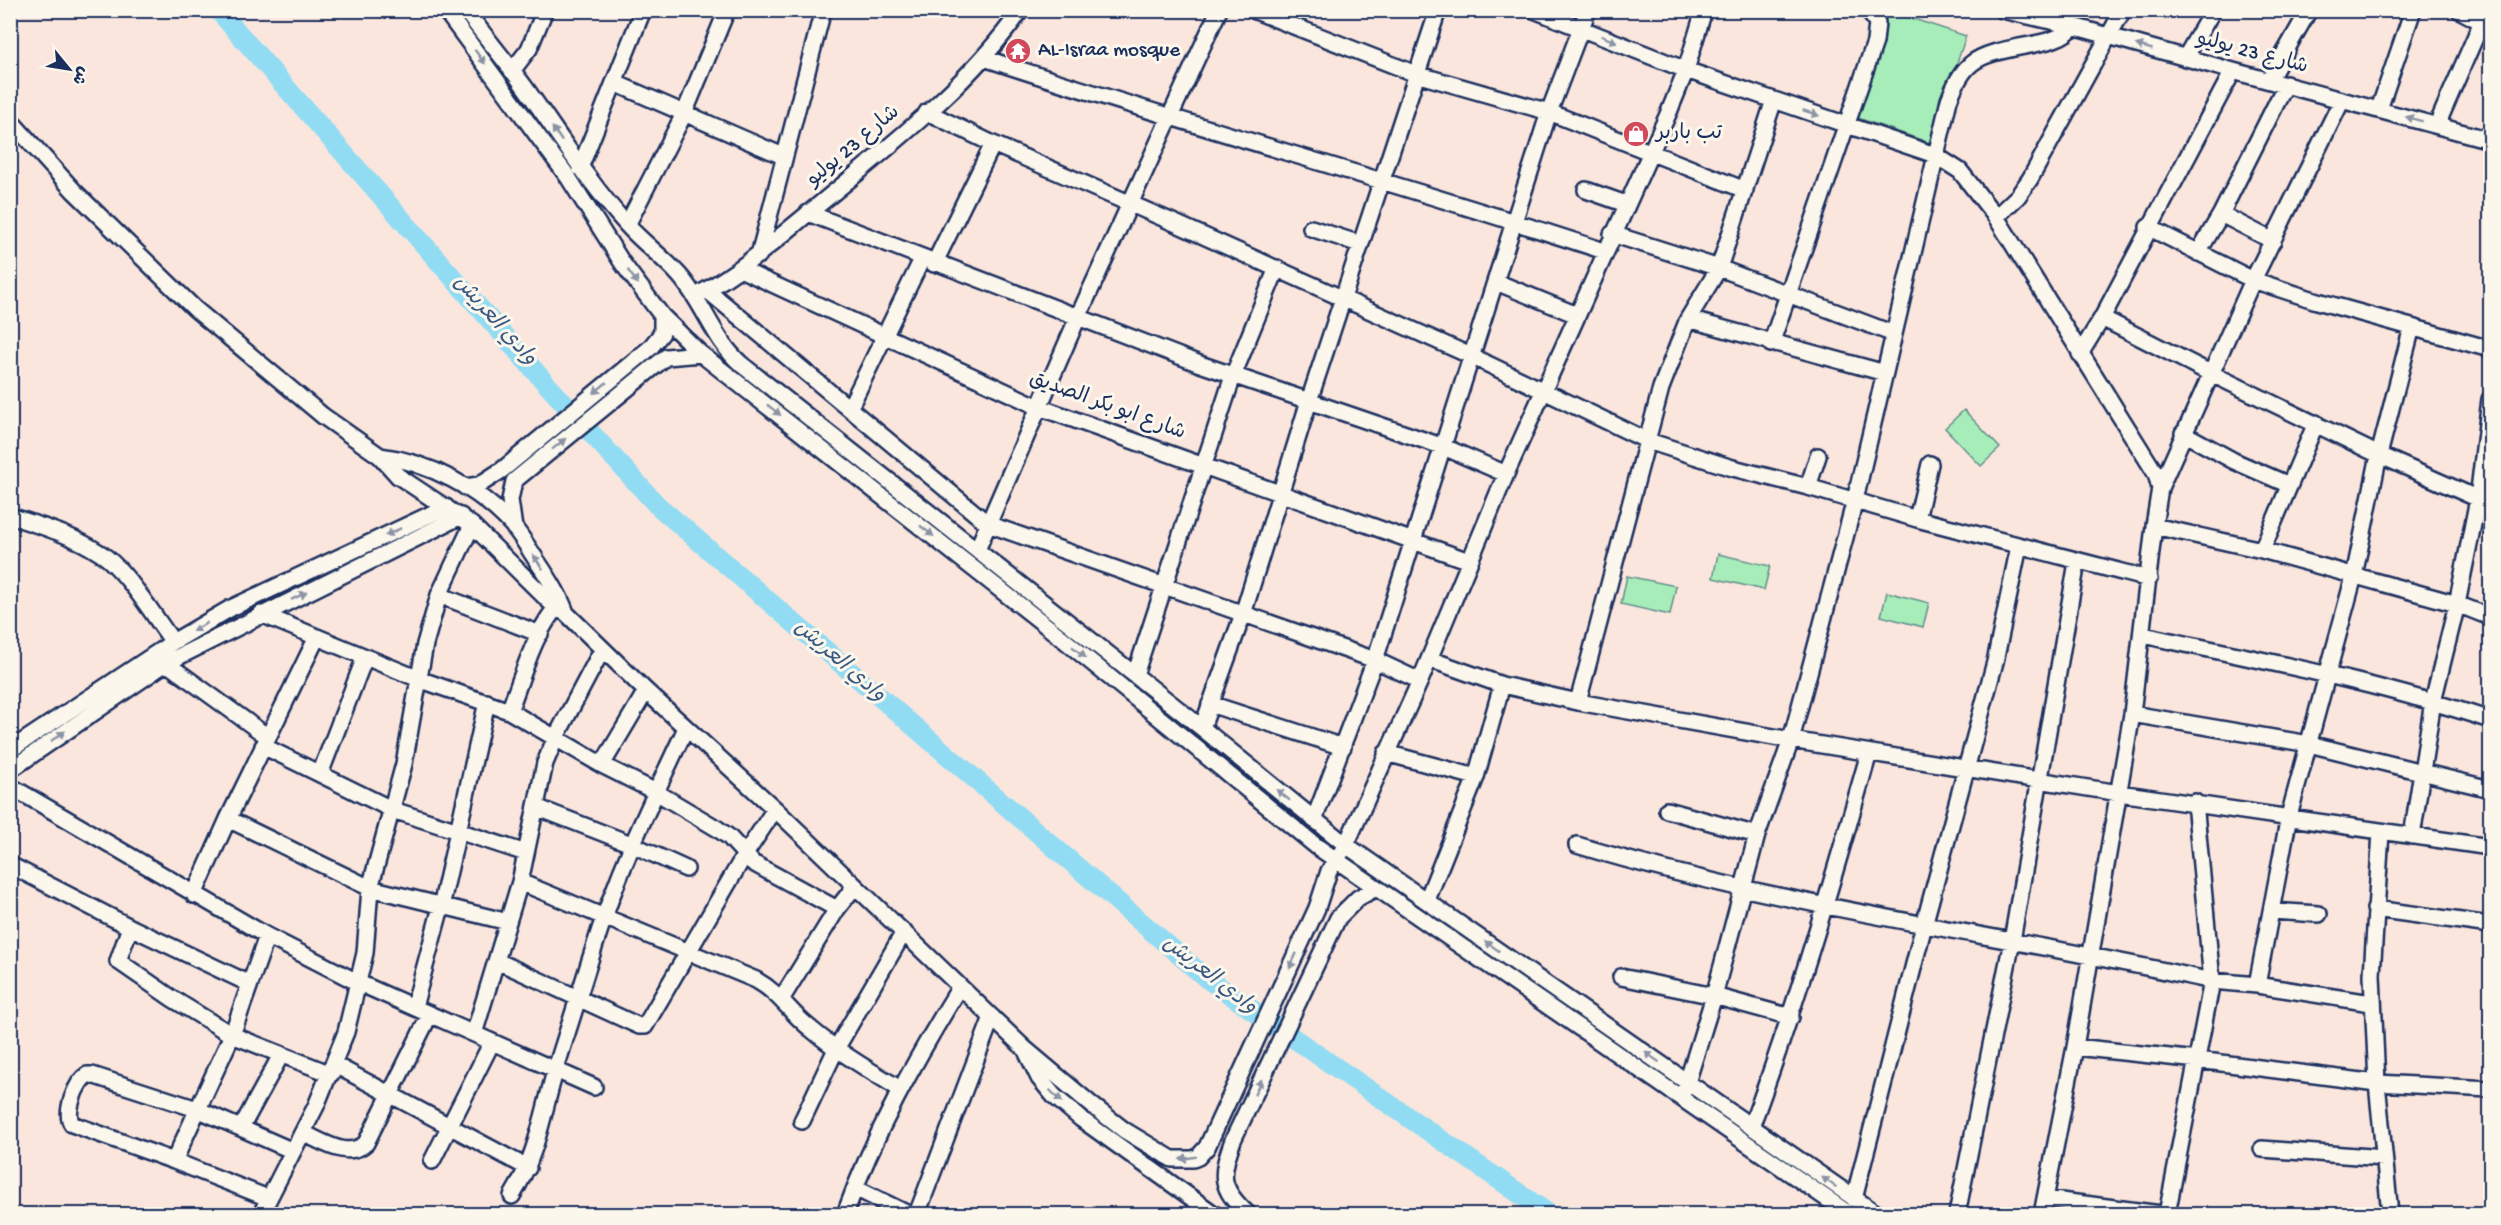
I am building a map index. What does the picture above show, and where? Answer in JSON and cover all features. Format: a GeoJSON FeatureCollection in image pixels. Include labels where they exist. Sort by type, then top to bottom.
{"type":"FeatureCollection","features":[{"type":"Feature","properties":{"kind":"street"},"geometry":{"type":"LineString","coordinates":[[445,10],[568,177],[623,264],[662,316],[701,354],[1063,639],[1335,860],[1849,1215]]}},
{"type":"Feature","properties":{"kind":"street"},"geometry":{"type":"LineString","coordinates":[[465,10],[524,86],[580,168],[622,220],[679,274],[850,407],[988,524],[1375,660],[1420,681]]}},
{"type":"Feature","properties":{"kind":"street"},"geometry":{"type":"LineString","coordinates":[[512,71],[529,49],[545,10]]}},
{"type":"Feature","properties":{"kind":"street"},"geometry":{"type":"LineString","coordinates":[[580,168],[643,10]]}},
{"type":"Feature","properties":{"kind":"street"},"geometry":{"type":"LineString","coordinates":[[600,229],[622,220],[684,114],[727,10]]}},
{"type":"Feature","properties":{"kind":"street"},"geometry":{"type":"LineString","coordinates":[[759,255],[783,156],[823,10]]}},
{"type":"Feature","properties":{"kind":"street","name":"شارع 23 يوليو"},"geometry":{"type":"LineString","coordinates":[[702,293],[759,255],[927,112],[984,58],[1021,10]]}},
{"type":"Feature","properties":{"kind":"street"},"geometry":{"type":"LineString","coordinates":[[977,550],[1078,317],[1132,205],[1219,10]]}},
{"type":"Feature","properties":{"kind":"street"},"geometry":{"type":"LineString","coordinates":[[1253,10],[1416,74],[1549,112],[1745,190]]}},
{"type":"Feature","properties":{"kind":"street"},"geometry":{"type":"LineString","coordinates":[[1202,728],[1243,614],[1309,401],[1438,10]]}},
{"type":"Feature","properties":{"kind":"street"},"geometry":{"type":"LineString","coordinates":[[1534,10],[1686,70],[1935,154],[1960,171],[1996,217],[2148,460],[2160,488]]}},
{"type":"Feature","properties":{"kind":"street"},"geometry":{"type":"LineString","coordinates":[[1314,820],[1375,660],[1415,540],[1549,112],[1588,10]]}},
{"type":"Feature","properties":{"kind":"street"},"geometry":{"type":"LineString","coordinates":[[10,120],[74,191],[195,309],[307,403],[380,456],[398,476],[467,521],[646,691],[775,809],[1024,1048],[1093,1106],[1166,1157],[1178,1160],[1198,1157],[1207,1147],[1317,908],[1335,860],[1346,845],[1420,681],[1542,390],[1686,70],[1704,10]]}},
{"type":"Feature","properties":{"kind":"street"},"geometry":{"type":"LineString","coordinates":[[1771,344],[1877,32],[1877,23],[1868,10]]}},
{"type":"Feature","properties":{"kind":"street","name":"شارع 23 يوليو"},"geometry":{"type":"LineString","coordinates":[[2002,10],[2073,26],[2490,140]]}},
{"type":"Feature","properties":{"kind":"street"},"geometry":{"type":"LineString","coordinates":[[1996,217],[2018,196],[2030,179],[2123,10]]}},
{"type":"Feature","properties":{"kind":"street"},"geometry":{"type":"LineString","coordinates":[[2185,58],[2213,10]]}},
{"type":"Feature","properties":{"kind":"street"},"geometry":{"type":"LineString","coordinates":[[2269,80],[2309,10]]}},
{"type":"Feature","properties":{"kind":"street"},"geometry":{"type":"LineString","coordinates":[[2379,110],[2413,10]]}},
{"type":"Feature","properties":{"kind":"street"},"geometry":{"type":"LineString","coordinates":[[2437,125],[2485,16],[2459,10]]}},
{"type":"Feature","properties":{"kind":"street"},"geometry":{"type":"LineString","coordinates":[[1681,1099],[1714,996],[1757,835],[1791,740],[1855,500],[1949,100],[1969,65],[1986,54],[2063,36],[2073,26]]}},
{"type":"Feature","properties":{"kind":"street"},"geometry":{"type":"LineString","coordinates":[[984,58],[1171,119],[1382,180],[1604,251]]}},
{"type":"Feature","properties":{"kind":"street"},"geometry":{"type":"LineString","coordinates":[[2080,354],[2102,318],[2148,227],[2233,71]]}},
{"type":"Feature","properties":{"kind":"street"},"geometry":{"type":"LineString","coordinates":[[615,83],[783,156]]}},
{"type":"Feature","properties":{"kind":"street"},"geometry":{"type":"LineString","coordinates":[[2198,253],[2221,214],[2286,84]]}},
{"type":"Feature","properties":{"kind":"street"},"geometry":{"type":"LineString","coordinates":[[508,95],[524,86]]}},
{"type":"Feature","properties":{"kind":"street"},"geometry":{"type":"LineString","coordinates":[[1578,702],[1661,388],[1688,320],[1719,268],[1774,100]]}},
{"type":"Feature","properties":{"kind":"street"},"geometry":{"type":"LineString","coordinates":[[2042,1215],[2075,1047],[2132,714],[2160,488],[2253,280],[2342,100]]}},
{"type":"Feature","properties":{"kind":"street"},"geometry":{"type":"LineString","coordinates":[[927,112],[993,144],[1471,356],[1648,441],[1729,467],[1917,519],[2149,579]]}},
{"type":"Feature","properties":{"kind":"street"},"geometry":{"type":"LineString","coordinates":[[850,407],[884,337],[993,144]]}},
{"type":"Feature","properties":{"kind":"street"},"geometry":{"type":"LineString","coordinates":[[1586,190],[1626,204]]}},
{"type":"Feature","properties":{"kind":"street"},"geometry":{"type":"LineString","coordinates":[[808,213],[928,261],[1233,376],[1444,447],[1506,474]]}},
{"type":"Feature","properties":{"kind":"street"},"geometry":{"type":"LineString","coordinates":[[2221,214],[2272,241]]}},
{"type":"Feature","properties":{"kind":"street"},"geometry":{"type":"LineString","coordinates":[[2148,227],[2253,280],[2314,300],[2490,349]]}},
{"type":"Feature","properties":{"kind":"street"},"geometry":{"type":"LineString","coordinates":[[1311,228],[1360,244]]}},
{"type":"Feature","properties":{"kind":"street"},"geometry":{"type":"LineString","coordinates":[[1612,234],[1719,268],[1894,334]]}},
{"type":"Feature","properties":{"kind":"street"},"geometry":{"type":"LineString","coordinates":[[1135,675],[1233,376],[1277,268]]}},
{"type":"Feature","properties":{"kind":"street","name":"شارع ابو بكر الصديق"},"geometry":{"type":"LineString","coordinates":[[740,269],[1039,407],[1469,561]]}},
{"type":"Feature","properties":{"kind":"street"},"geometry":{"type":"LineString","coordinates":[[1496,282],[1577,315]]}},
{"type":"Feature","properties":{"kind":"street"},"geometry":{"type":"LineString","coordinates":[[702,293],[727,351],[1202,728],[1314,820],[1346,845],[1877,1215]]}},
{"type":"Feature","properties":{"kind":"street"},"geometry":{"type":"LineString","coordinates":[[465,487],[480,485],[502,470],[646,351],[662,333],[662,316]]}},
{"type":"Feature","properties":{"kind":"street"},"geometry":{"type":"LineString","coordinates":[[2102,318],[2210,374],[2379,455],[2484,501]]}},
{"type":"Feature","properties":{"kind":"street"},"geometry":{"type":"LineString","coordinates":[[1688,320],[1885,374]]}},
{"type":"Feature","properties":{"kind":"street"},"geometry":{"type":"LineString","coordinates":[[2258,985],[2289,816],[2354,576],[2379,455],[2412,327]]}},
{"type":"Feature","properties":{"kind":"street"},"geometry":{"type":"LineString","coordinates":[[514,528],[510,495],[514,481],[666,357],[701,354]]}},
{"type":"Feature","properties":{"kind":"street"},"geometry":{"type":"LineString","coordinates":[[2412,836],[2420,772],[2433,701],[2484,501],[2490,399]]}},
{"type":"Feature","properties":{"kind":"street"},"geometry":{"type":"LineString","coordinates":[[2262,550],[2316,423]]}},
{"type":"Feature","properties":{"kind":"street"},"geometry":{"type":"LineString","coordinates":[[2183,433],[2234,461],[2289,485]]}},
{"type":"Feature","properties":{"kind":"street"},"geometry":{"type":"LineString","coordinates":[[380,456],[414,463],[465,487],[499,513],[514,528],[546,574],[561,608]]}},
{"type":"Feature","properties":{"kind":"street"},"geometry":{"type":"LineString","coordinates":[[1808,487],[1818,456]]}},
{"type":"Feature","properties":{"kind":"street"},"geometry":{"type":"LineString","coordinates":[[1917,519],[1930,464]]}},
{"type":"Feature","properties":{"kind":"street"},"geometry":{"type":"LineString","coordinates":[[10,750],[173,642],[231,608],[446,507]]}},
{"type":"Feature","properties":{"kind":"street"},"geometry":{"type":"LineString","coordinates":[[10,516],[63,534],[101,553],[123,576],[173,642]]}},
{"type":"Feature","properties":{"kind":"street"},"geometry":{"type":"LineString","coordinates":[[293,1151],[197,1109],[92,1075],[87,1075],[80,1081],[69,1116],[72,1124],[174,1161],[266,1209],[333,1070],[346,1032],[365,953],[370,888],[404,764],[425,644],[439,595],[467,521]]}},
{"type":"Feature","properties":{"kind":"street"},"geometry":{"type":"LineString","coordinates":[[10,770],[166,663],[261,614],[467,521]]}},
{"type":"Feature","properties":{"kind":"street"},"geometry":{"type":"LineString","coordinates":[[2154,526],[2262,550],[2457,604],[2490,617]]}},
{"type":"Feature","properties":{"kind":"street"},"geometry":{"type":"LineString","coordinates":[[1854,1199],[1924,925],[1995,662],[2019,546]]}},
{"type":"Feature","properties":{"kind":"street"},"geometry":{"type":"LineString","coordinates":[[1957,1215],[2012,941],[2077,562]]}},
{"type":"Feature","properties":{"kind":"street"},"geometry":{"type":"LineString","coordinates":[[439,595],[540,634]]}},
{"type":"Feature","properties":{"kind":"street"},"geometry":{"type":"LineString","coordinates":[[231,608],[242,624]]}},
{"type":"Feature","properties":{"kind":"street"},"geometry":{"type":"LineString","coordinates":[[509,711],[540,634],[561,608]]}},
{"type":"Feature","properties":{"kind":"street"},"geometry":{"type":"LineString","coordinates":[[261,614],[419,679],[509,711],[602,765],[656,792],[725,834],[744,856],[837,909]]}},
{"type":"Feature","properties":{"kind":"street"},"geometry":{"type":"LineString","coordinates":[[2143,634],[2433,701],[2490,720]]}},
{"type":"Feature","properties":{"kind":"street"},"geometry":{"type":"LineString","coordinates":[[194,895],[228,819],[317,637]]}},
{"type":"Feature","properties":{"kind":"street"},"geometry":{"type":"LineString","coordinates":[[474,1034],[520,882],[545,763],[556,737],[603,650]]}},
{"type":"Feature","properties":{"kind":"street"},"geometry":{"type":"LineString","coordinates":[[320,774],[365,657]]}},
{"type":"Feature","properties":{"kind":"street"},"geometry":{"type":"LineString","coordinates":[[1429,659],[1502,685],[1578,702],[1791,740],[2119,793],[2195,802],[2490,847]]}},
{"type":"Feature","properties":{"kind":"street"},"geometry":{"type":"LineString","coordinates":[[166,663],[266,741],[320,774],[393,810],[526,853]]}},
{"type":"Feature","properties":{"kind":"street"},"geometry":{"type":"LineString","coordinates":[[1427,900],[1476,777],[1502,685]]}},
{"type":"Feature","properties":{"kind":"street"},"geometry":{"type":"LineString","coordinates":[[602,765],[646,691]]}},
{"type":"Feature","properties":{"kind":"street"},"geometry":{"type":"LineString","coordinates":[[414,1007],[441,907],[456,830],[486,702]]}},
{"type":"Feature","properties":{"kind":"street"},"geometry":{"type":"LineString","coordinates":[[1210,704],[1342,747]]}},
{"type":"Feature","properties":{"kind":"street"},"geometry":{"type":"LineString","coordinates":[[2132,714],[2309,744],[2490,789]]}},
{"type":"Feature","properties":{"kind":"street"},"geometry":{"type":"LineString","coordinates":[[512,1196],[528,1168],[538,1140],[556,1069],[604,917],[631,844],[686,728]]}},
{"type":"Feature","properties":{"kind":"street"},"geometry":{"type":"LineString","coordinates":[[1386,753],[1476,777]]}},
{"type":"Feature","properties":{"kind":"street"},"geometry":{"type":"LineString","coordinates":[[1751,1126],[1791,1017],[1826,905],[1869,753]]}},
{"type":"Feature","properties":{"kind":"street"},"geometry":{"type":"LineString","coordinates":[[10,786],[267,936],[359,982],[594,1087]]}},
{"type":"Feature","properties":{"kind":"street"},"geometry":{"type":"LineString","coordinates":[[2167,1215],[2212,981],[2195,802]]}},
{"type":"Feature","properties":{"kind":"street"},"geometry":{"type":"LineString","coordinates":[[536,807],[631,844],[686,869]]}},
{"type":"Feature","properties":{"kind":"street"},"geometry":{"type":"LineString","coordinates":[[497,961],[639,1026],[645,1026],[744,856],[775,809]]}},
{"type":"Feature","properties":{"kind":"street"},"geometry":{"type":"LineString","coordinates":[[1666,810],[1757,835]]}},
{"type":"Feature","properties":{"kind":"street"},"geometry":{"type":"LineString","coordinates":[[228,819],[370,888],[508,922]]}},
{"type":"Feature","properties":{"kind":"street"},"geometry":{"type":"LineString","coordinates":[[2381,832],[2371,1003],[2390,1215]]}},
{"type":"Feature","properties":{"kind":"street"},"geometry":{"type":"LineString","coordinates":[[1577,845],[1741,888],[1924,925],[2212,981],[2258,985],[2371,1003]]}},
{"type":"Feature","properties":{"kind":"street"},"geometry":{"type":"LineString","coordinates":[[10,865],[130,927],[250,984]]}},
{"type":"Feature","properties":{"kind":"street"},"geometry":{"type":"LineString","coordinates":[[520,882],[756,980],[782,998],[795,1015],[836,1049],[900,1089]]}},
{"type":"Feature","properties":{"kind":"street"},"geometry":{"type":"LineString","coordinates":[[782,998],[837,909],[855,886]]}},
{"type":"Feature","properties":{"kind":"street"},"geometry":{"type":"LineString","coordinates":[[1248,1215],[1227,1191],[1223,1179],[1223,1166],[1233,1140],[1338,918],[1358,898],[1376,888]]}},
{"type":"Feature","properties":{"kind":"street"},"geometry":{"type":"LineString","coordinates":[[2375,909],[2490,925]]}},
{"type":"Feature","properties":{"kind":"street"},"geometry":{"type":"LineString","coordinates":[[2271,911],[2319,914]]}},
{"type":"Feature","properties":{"kind":"street"},"geometry":{"type":"LineString","coordinates":[[130,927],[118,961],[173,999],[232,1035],[281,1055],[333,1070],[391,1095],[528,1168]]}},
{"type":"Feature","properties":{"kind":"street"},"geometry":{"type":"LineString","coordinates":[[802,1120],[836,1049],[904,932]]}},
{"type":"Feature","properties":{"kind":"street"},"geometry":{"type":"LineString","coordinates":[[174,1161],[232,1035],[267,936]]}},
{"type":"Feature","properties":{"kind":"street"},"geometry":{"type":"LineString","coordinates":[[1621,977],[1714,996],[1791,1017]]}},
{"type":"Feature","properties":{"kind":"street"},"geometry":{"type":"LineString","coordinates":[[845,1215],[900,1089],[960,987]]}},
{"type":"Feature","properties":{"kind":"street"},"geometry":{"type":"LineString","coordinates":[[303,1132],[341,1149],[351,1151],[360,1149],[373,1132],[430,1014]]}},
{"type":"Feature","properties":{"kind":"street"},"geometry":{"type":"LineString","coordinates":[[917,1215],[992,1017]]}},
{"type":"Feature","properties":{"kind":"street"},"geometry":{"type":"LineString","coordinates":[[432,1161],[492,1042]]}},
{"type":"Feature","properties":{"kind":"street"},"geometry":{"type":"LineString","coordinates":[[2075,1047],[2198,1059],[2377,1083],[2490,1092]]}},
{"type":"Feature","properties":{"kind":"street"},"geometry":{"type":"LineString","coordinates":[[1024,1048],[1039,1078],[1054,1096],[1081,1119],[1214,1215]]}},
{"type":"Feature","properties":{"kind":"street"},"geometry":{"type":"LineString","coordinates":[[241,1128],[281,1055]]}},
{"type":"Feature","properties":{"kind":"street"},"geometry":{"type":"LineString","coordinates":[[2262,1149],[2384,1158]]}},
{"type":"Feature","properties":{"kind":"street"},"geometry":{"type":"LineString","coordinates":[[855,1188],[908,1215]]}},
{"type":"Feature","properties":{"kind":"street"},"geometry":{"type":"LineString","coordinates":[[2045,1199],[2161,1215]]}},
{"type":"Feature","properties":{"kind":"green space"},"geometry":{"type":"Polygon","coordinates":[[[1889,11],[1966,36],[1930,143],[1852,116],[1889,11]]]}},
{"type":"Feature","properties":{"kind":"green space"},"geometry":{"type":"Polygon","coordinates":[[[1964,410],[2000,448],[1981,466],[1945,428],[1964,410]]]}},
{"type":"Feature","properties":{"kind":"green space"},"geometry":{"type":"Polygon","coordinates":[[[1718,554],[1770,566],[1764,590],[1713,578],[1718,554]]]}},
{"type":"Feature","properties":{"kind":"green space"},"geometry":{"type":"Polygon","coordinates":[[[1627,576],[1676,586],[1670,615],[1621,604],[1627,576]]]}},
{"type":"Feature","properties":{"kind":"green space"},"geometry":{"type":"Polygon","coordinates":[[[1887,592],[1929,603],[1923,627],[1881,616],[1887,592]]]}},
{"type":"Feature","properties":{"kind":"waterway","name":"وادي العريش"},"geometry":{"type":"LineString","coordinates":[[218,10],[541,378],[657,505],[1206,978],[1549,1214]]}},
{"type":"Feature","properties":{"kind":"place","name":"AL-Israa mosque"},"geometry":{"type":"Point","coordinates":[1018,51]}},
{"type":"Feature","properties":{"kind":"place","name":"تب باربر"},"geometry":{"type":"Point","coordinates":[1636,134]}}]}
